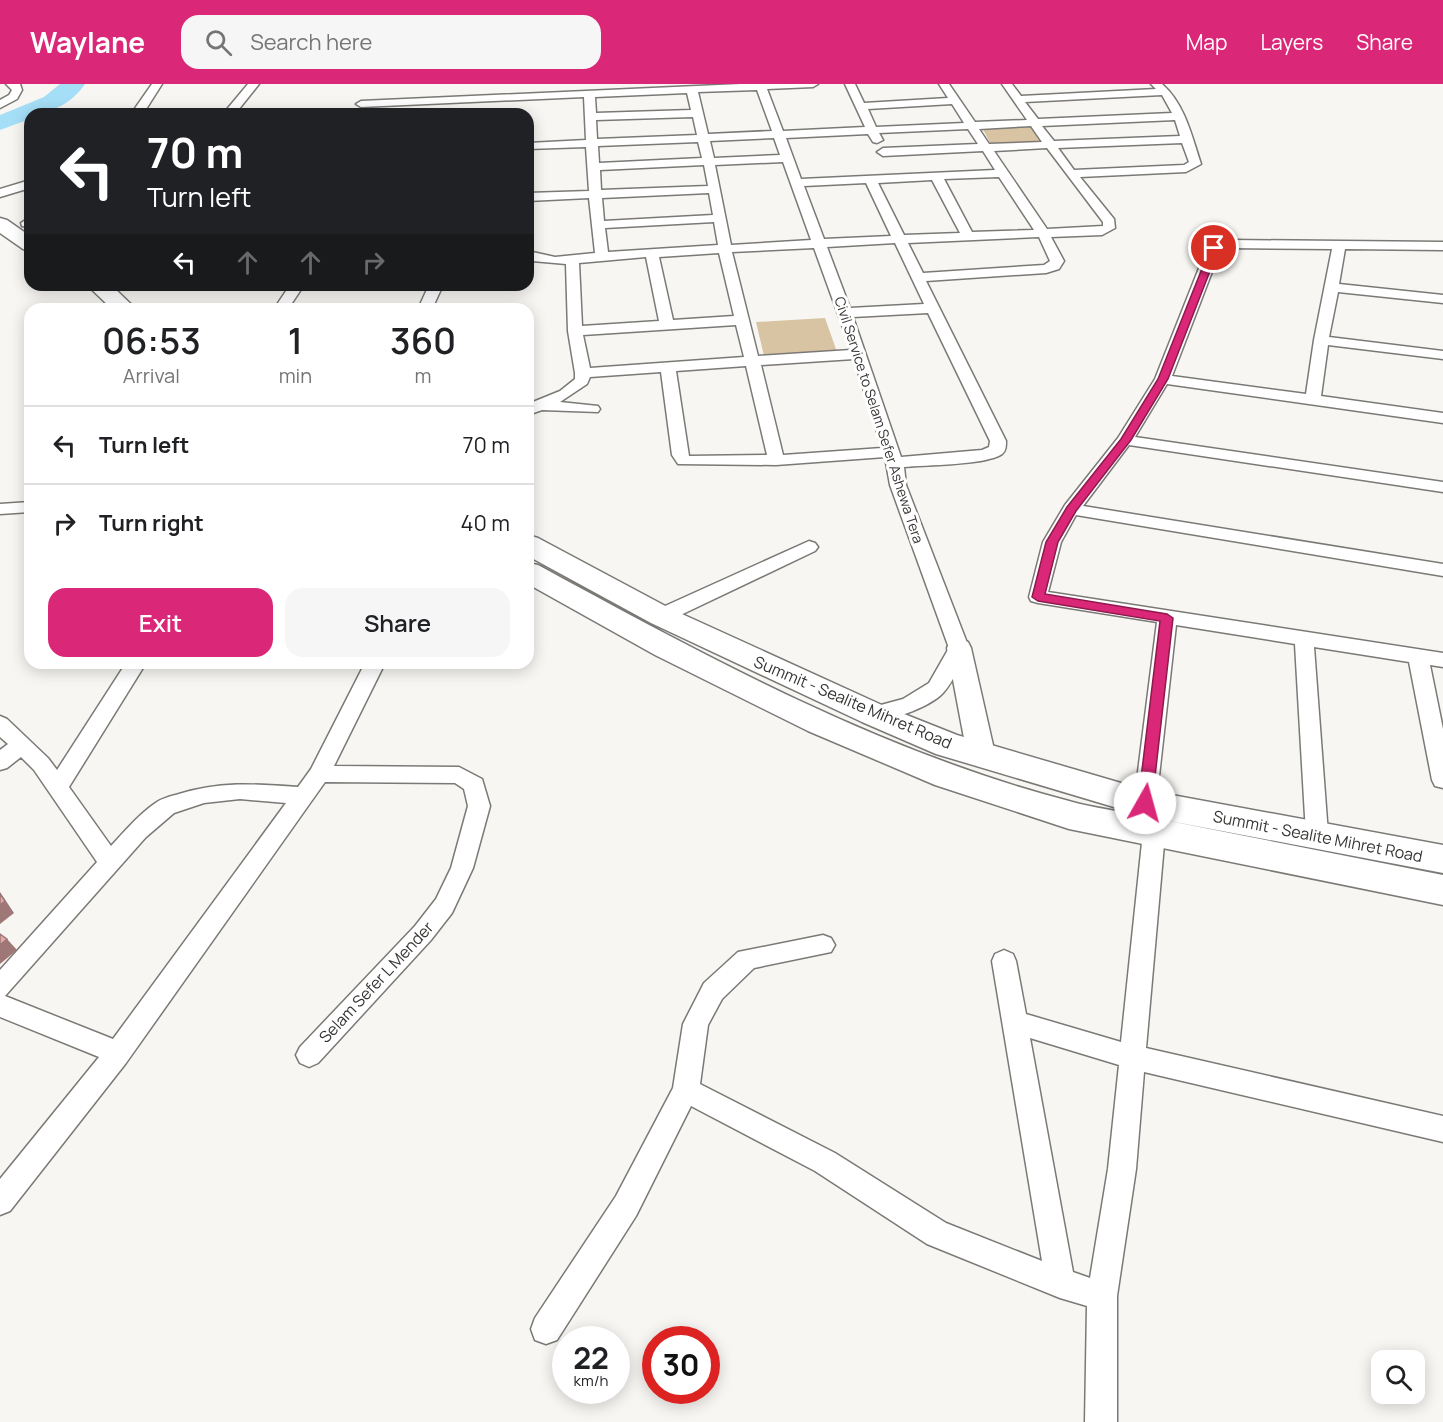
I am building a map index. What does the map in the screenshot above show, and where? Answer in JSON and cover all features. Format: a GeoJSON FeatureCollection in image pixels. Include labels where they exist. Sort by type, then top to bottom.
{"type":"FeatureCollection","features":[{"type":"Feature","properties":{"kind":"main road"},"geometry":{"type":"LineString","coordinates":[[0,209],[24,221]]}},
{"type":"Feature","properties":{"kind":"main road"},"geometry":{"type":"LineString","coordinates":[[0,224],[24,241]]}},
{"type":"Feature","properties":{"kind":"main road"},"geometry":{"type":"LineString","coordinates":[[93,291],[114,303]]}},
{"type":"Feature","properties":{"kind":"main road","name":"Summit - Sealite Mihret Road"},"geometry":{"type":"LineString","coordinates":[[534,547],[661,616],[873,714],[948,745],[981,754],[1149,818],[1317,834],[1443,859]]}},
{"type":"Feature","properties":{"kind":"main road"},"geometry":{"type":"LineString","coordinates":[[534,575],[666,648],[819,723],[912,763],[1069,815],[1149,818],[1443,890]]}},
{"type":"Feature","properties":{"kind":"street"},"geometry":{"type":"LineString","coordinates":[[0,105],[13,97],[17,90],[15,85],[11,84]]}},
{"type":"Feature","properties":{"kind":"street"},"geometry":{"type":"LineString","coordinates":[[141,108],[157,84]]}},
{"type":"Feature","properties":{"kind":"street"},"geometry":{"type":"LineString","coordinates":[[234,108],[254,84]]}},
{"type":"Feature","properties":{"kind":"street"},"geometry":{"type":"LineString","coordinates":[[455,100],[458,84]]}},
{"type":"Feature","properties":{"kind":"street"},"geometry":{"type":"LineString","coordinates":[[361,104],[424,101],[441,96],[455,100],[524,101],[683,88],[813,84]]}},
{"type":"Feature","properties":{"kind":"street"},"geometry":{"type":"LineString","coordinates":[[850,84],[888,165]]}},
{"type":"Feature","properties":{"kind":"street"},"geometry":{"type":"LineString","coordinates":[[919,277],[1047,269],[1054,266],[1057,261],[1044,235],[944,84]]}},
{"type":"Feature","properties":{"kind":"street"},"geometry":{"type":"LineString","coordinates":[[534,258],[572,259],[899,239],[1044,235],[1102,231],[1109,228],[1109,222],[1006,84]]}},
{"type":"Feature","properties":{"kind":"street","name":"Civil Service to Selam Sefer Ashewa Tera"},"geometry":{"type":"LineString","coordinates":[[761,85],[777,134],[860,354],[892,457],[898,485],[959,648]]}},
{"type":"Feature","properties":{"kind":"street"},"geometry":{"type":"LineString","coordinates":[[683,88],[698,113],[715,189],[724,249],[776,460]]}},
{"type":"Feature","properties":{"kind":"street"},"geometry":{"type":"LineString","coordinates":[[1016,99],[1161,88],[1179,116],[1196,164],[1186,168],[1071,174]]}},
{"type":"Feature","properties":{"kind":"street"},"geometry":{"type":"LineString","coordinates":[[589,94],[595,194],[602,256]]}},
{"type":"Feature","properties":{"kind":"street"},"geometry":{"type":"LineString","coordinates":[[423,108],[424,101]]}},
{"type":"Feature","properties":{"kind":"street"},"geometry":{"type":"LineString","coordinates":[[861,106],[956,101]]}},
{"type":"Feature","properties":{"kind":"street"},"geometry":{"type":"LineString","coordinates":[[589,117],[698,113]]}},
{"type":"Feature","properties":{"kind":"street"},"geometry":{"type":"LineString","coordinates":[[534,146],[1179,116]]}},
{"type":"Feature","properties":{"kind":"street"},"geometry":{"type":"LineString","coordinates":[[796,183],[870,179],[888,165],[987,148],[1187,139]]}},
{"type":"Feature","properties":{"kind":"street"},"geometry":{"type":"LineString","coordinates":[[594,167],[787,158]]}},
{"type":"Feature","properties":{"kind":"street"},"geometry":{"type":"LineString","coordinates":[[888,165],[936,176],[1002,173]]}},
{"type":"Feature","properties":{"kind":"street"},"geometry":{"type":"LineString","coordinates":[[936,176],[968,236]]}},
{"type":"Feature","properties":{"kind":"street"},"geometry":{"type":"LineString","coordinates":[[668,366],[680,455],[684,461],[985,455],[997,450],[998,441],[870,179]]}},
{"type":"Feature","properties":{"kind":"street"},"geometry":{"type":"LineString","coordinates":[[0,193],[24,186]]}},
{"type":"Feature","properties":{"kind":"street"},"geometry":{"type":"LineString","coordinates":[[534,197],[715,189]]}},
{"type":"Feature","properties":{"kind":"street"},"geometry":{"type":"LineString","coordinates":[[599,225],[719,218]]}},
{"type":"Feature","properties":{"kind":"street"},"geometry":{"type":"LineString","coordinates":[[1443,246],[1339,247],[1231,244],[1214,248],[1163,379],[1125,440],[1071,509],[1052,542],[1038,597],[1443,660]]}},
{"type":"Feature","properties":{"kind":"street"},"geometry":{"type":"LineString","coordinates":[[1313,401],[1321,340],[1339,247]]}},
{"type":"Feature","properties":{"kind":"street"},"geometry":{"type":"LineString","coordinates":[[652,253],[667,325]]}},
{"type":"Feature","properties":{"kind":"street"},"geometry":{"type":"LineString","coordinates":[[572,259],[575,331],[582,377],[592,409],[601,426]]}},
{"type":"Feature","properties":{"kind":"street"},"geometry":{"type":"LineString","coordinates":[[1332,288],[1443,299]]}},
{"type":"Feature","properties":{"kind":"street"},"geometry":{"type":"LineString","coordinates":[[845,313],[935,308]]}},
{"type":"Feature","properties":{"kind":"street"},"geometry":{"type":"LineString","coordinates":[[575,331],[741,320]]}},
{"type":"Feature","properties":{"kind":"street"},"geometry":{"type":"LineString","coordinates":[[1321,340],[1443,356]]}},
{"type":"Feature","properties":{"kind":"street"},"geometry":{"type":"LineString","coordinates":[[535,408],[565,394],[582,377],[750,359],[860,354]]}},
{"type":"Feature","properties":{"kind":"street"},"geometry":{"type":"LineString","coordinates":[[1163,379],[1443,418]]}},
{"type":"Feature","properties":{"kind":"street"},"geometry":{"type":"LineString","coordinates":[[535,408],[592,409]]}},
{"type":"Feature","properties":{"kind":"street"},"geometry":{"type":"LineString","coordinates":[[1125,440],[1443,487]]}},
{"type":"Feature","properties":{"kind":"street"},"geometry":{"type":"LineString","coordinates":[[0,509],[24,507]]}},
{"type":"Feature","properties":{"kind":"street"},"geometry":{"type":"LineString","coordinates":[[1071,509],[1443,570]]}},
{"type":"Feature","properties":{"kind":"street"},"geometry":{"type":"LineString","coordinates":[[661,616],[809,546]]}},
{"type":"Feature","properties":{"kind":"street"},"geometry":{"type":"LineString","coordinates":[[1101,1422],[1102,1296],[1122,1169],[1167,618]]}},
{"type":"Feature","properties":{"kind":"street"},"geometry":{"type":"LineString","coordinates":[[1304,639],[1317,834]]}},
{"type":"Feature","properties":{"kind":"street"},"geometry":{"type":"LineString","coordinates":[[873,714],[909,705],[936,687],[959,648]]}},
{"type":"Feature","properties":{"kind":"street"},"geometry":{"type":"LineString","coordinates":[[959,648],[981,754]]}},
{"type":"Feature","properties":{"kind":"street"},"geometry":{"type":"LineString","coordinates":[[1418,656],[1443,780]]}},
{"type":"Feature","properties":{"kind":"street"},"geometry":{"type":"LineString","coordinates":[[57,788],[132,669]]}},
{"type":"Feature","properties":{"kind":"street"},"geometry":{"type":"LineString","coordinates":[[0,1201],[118,1053],[319,774],[372,669]]}},
{"type":"Feature","properties":{"kind":"street"},"geometry":{"type":"LineString","coordinates":[[0,724],[41,764],[110,863]]}},
{"type":"Feature","properties":{"kind":"street"},"geometry":{"type":"LineString","coordinates":[[0,762],[21,745]]}},
{"type":"Feature","properties":{"kind":"street","name":"Selam Sefer L Mender"},"geometry":{"type":"LineString","coordinates":[[309,1055],[416,941],[444,906],[462,868],[479,806],[474,785],[459,775],[319,774]]}},
{"type":"Feature","properties":{"kind":"street"},"geometry":{"type":"LineString","coordinates":[[0,987],[138,831],[166,807],[204,795],[240,790],[303,796]]}},
{"type":"Feature","properties":{"kind":"street"},"geometry":{"type":"LineString","coordinates":[[546,1329],[626,1206],[686,1090],[696,1024],[713,991],[747,958],[823,945]]}},
{"type":"Feature","properties":{"kind":"street"},"geometry":{"type":"LineString","coordinates":[[1004,961],[1060,1283]]}},
{"type":"Feature","properties":{"kind":"street"},"geometry":{"type":"LineString","coordinates":[[0,1005],[118,1053]]}},
{"type":"Feature","properties":{"kind":"street"},"geometry":{"type":"LineString","coordinates":[[1014,1022],[1132,1057],[1443,1129]]}},
{"type":"Feature","properties":{"kind":"street"},"geometry":{"type":"LineString","coordinates":[[686,1090],[825,1162],[937,1234],[1060,1283],[1102,1296]]}},
{"type":"Feature","properties":{"kind":"shaded area"},"geometry":{"type":"Polygon","coordinates":[[[1030,122],[1047,144],[992,146],[981,126],[1030,122]]]}},
{"type":"Feature","properties":{"kind":"shaded area"},"geometry":{"type":"Polygon","coordinates":[[[825,318],[837,352],[764,356],[756,322],[825,318]]]}},
{"type":"Feature","properties":{"kind":"building"},"geometry":{"type":"Polygon","coordinates":[[[0,894],[5,901],[0,905],[0,894]]]}},
{"type":"Feature","properties":{"kind":"building"},"geometry":{"type":"Polygon","coordinates":[[[0,934],[7,939],[0,945],[0,934]]]}},
{"type":"Feature","properties":{"kind":"waterway"},"geometry":{"type":"LineString","coordinates":[[37,108],[52,102],[74,84]]}},
{"type":"Feature","properties":{"kind":"waterway"},"geometry":{"type":"LineString","coordinates":[[0,123],[24,113]]}},
{"type":"Feature","properties":{"kind":"route"},"geometry":{"type":"LineString","coordinates":[[1145,803],[1167,618],[1038,597],[1052,542],[1071,509],[1125,440],[1163,379],[1214,248]]}}]}
